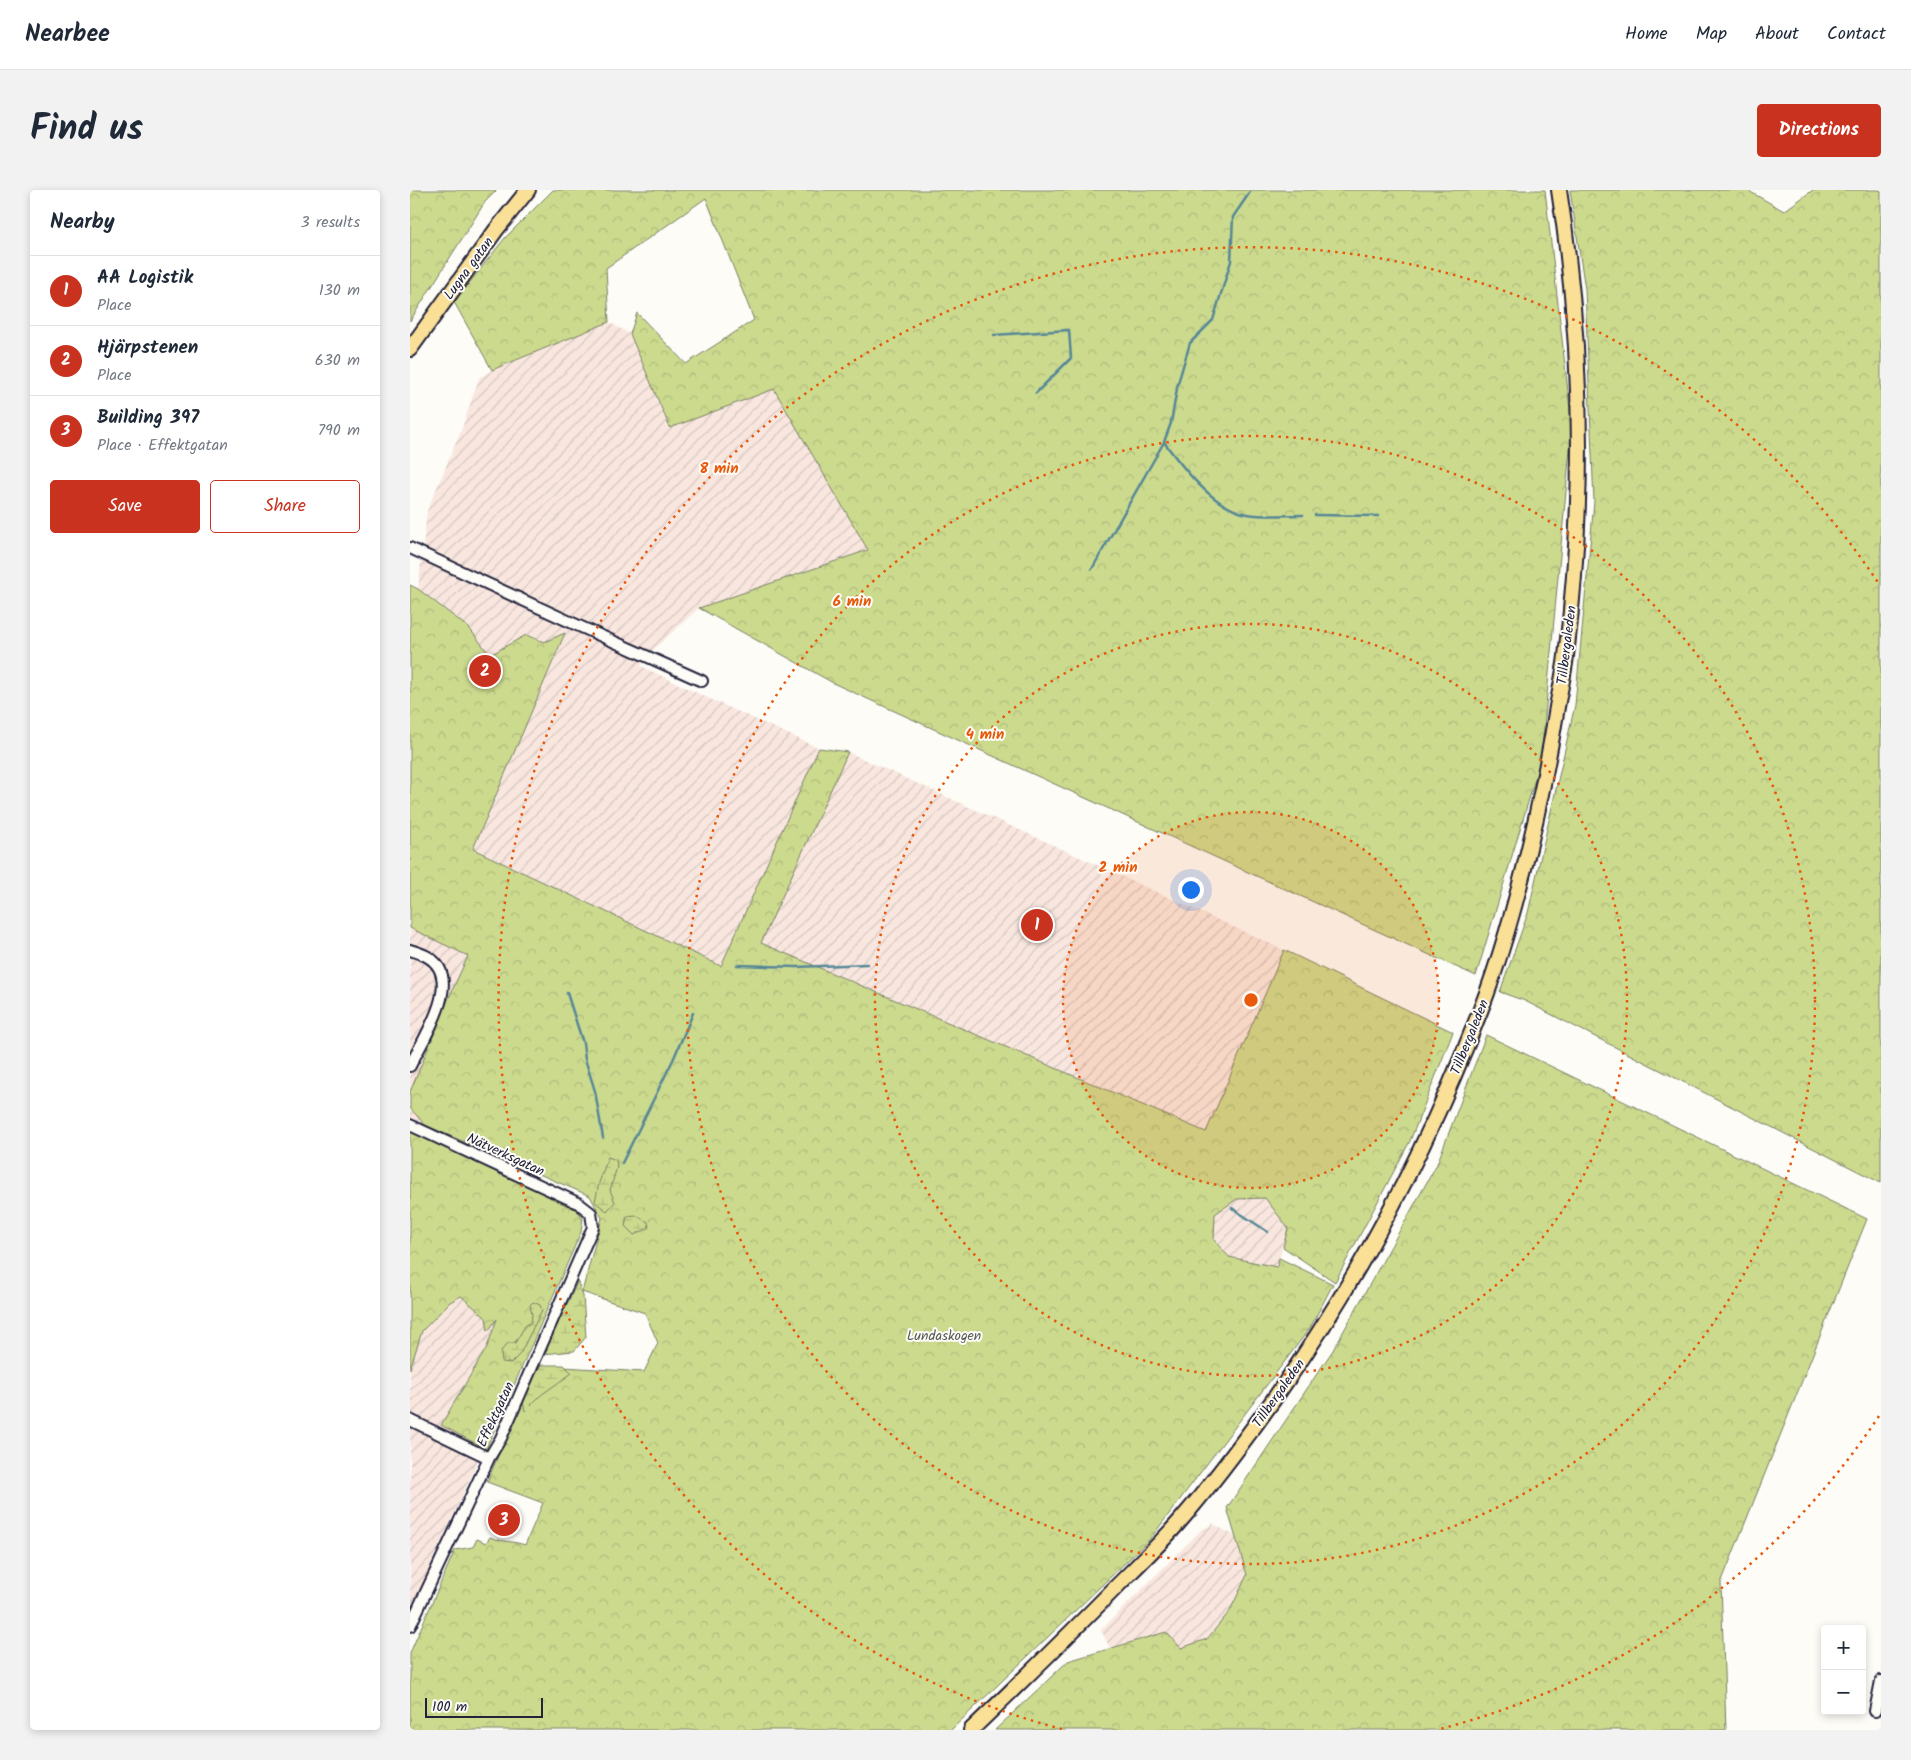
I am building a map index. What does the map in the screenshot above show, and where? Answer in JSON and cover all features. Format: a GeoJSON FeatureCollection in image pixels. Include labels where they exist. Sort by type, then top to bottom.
{"type":"FeatureCollection","features":[{"type":"Feature","properties":{"kind":"main road","name":"Lugna gatan"},"geometry":{"type":"LineString","coordinates":[[410,348],[528,190]]}},
{"type":"Feature","properties":{"kind":"main road","name":"Tillbergaleden"},"geometry":{"type":"LineString","coordinates":[[971,1730],[1043,1662],[1179,1523],[1249,1434],[1304,1358],[1349,1285],[1396,1200],[1435,1119],[1487,992],[1518,890],[1546,775],[1566,660],[1569,631],[1578,497],[1577,380],[1572,293],[1558,190]]}},
{"type":"Feature","properties":{"kind":"street"},"geometry":{"type":"LineString","coordinates":[[410,548],[702,681]]}},
{"type":"Feature","properties":{"kind":"street"},"geometry":{"type":"LineString","coordinates":[[410,950],[429,957],[436,964],[441,971],[444,990],[438,1009],[410,1066]]}},
{"type":"Feature","properties":{"kind":"street","name":"Nätverksgatan"},"geometry":{"type":"LineString","coordinates":[[410,1125],[578,1203],[589,1211]]}},
{"type":"Feature","properties":{"kind":"street","name":"Effektgatan"},"geometry":{"type":"LineString","coordinates":[[410,1626],[489,1458],[501,1438],[591,1234],[593,1218],[589,1211]]}},
{"type":"Feature","properties":{"kind":"street"},"geometry":{"type":"LineString","coordinates":[[410,1420],[489,1458]]}},
{"type":"Feature","properties":{"kind":"street"},"geometry":{"type":"LineString","coordinates":[[1875,1711],[1881,1681]]}},
{"type":"Feature","properties":{"kind":"shaded area"},"geometry":{"type":"Polygon","coordinates":[[[609,322],[630,334],[670,428],[774,388],[868,550],[699,608],[645,657],[641,666],[819,748],[721,966],[473,849],[565,634],[544,643],[526,635],[490,655],[469,628],[418,589],[427,511],[461,431],[479,378],[492,370],[609,322]]]}},
{"type":"Feature","properties":{"kind":"shaded area"},"geometry":{"type":"Polygon","coordinates":[[[848,752],[1284,950],[1207,1132],[760,943],[848,752]]]}},
{"type":"Feature","properties":{"kind":"shaded area"},"geometry":{"type":"Polygon","coordinates":[[[410,928],[468,956],[410,1092],[410,928]]]}},
{"type":"Feature","properties":{"kind":"shaded area"},"geometry":{"type":"Polygon","coordinates":[[[410,1109],[434,1135],[576,1209],[583,1218],[581,1232],[410,1612],[410,1109]]]}},
{"type":"Feature","properties":{"kind":"shaded area"},"geometry":{"type":"Polygon","coordinates":[[[1265,1198],[1288,1228],[1277,1267],[1229,1257],[1214,1240],[1215,1214],[1237,1199],[1265,1198]]]}},
{"type":"Feature","properties":{"kind":"shaded area"},"geometry":{"type":"Polygon","coordinates":[[[1213,1524],[1237,1537],[1248,1575],[1230,1611],[1207,1639],[1181,1648],[1166,1633],[1110,1648],[1101,1630],[1201,1530],[1213,1524]]]}},
{"type":"Feature","properties":{"kind":"green space"},"geometry":{"type":"Polygon","coordinates":[[[410,190],[497,190],[485,202],[410,321],[410,190]]]}},
{"type":"Feature","properties":{"kind":"green space"},"geometry":{"type":"Polygon","coordinates":[[[553,190],[1545,190],[1572,427],[1541,759],[1476,976],[835,684],[699,608],[868,550],[774,389],[670,428],[630,334],[637,313],[686,364],[754,320],[706,198],[606,268],[609,322],[492,370],[454,302],[505,238],[553,190]]]}},
{"type":"Feature","properties":{"kind":"green space"},"geometry":{"type":"Polygon","coordinates":[[[1570,190],[1747,190],[1784,211],[1813,190],[1881,190],[1881,1183],[1525,1001],[1500,992],[1528,913],[1575,705],[1594,502],[1585,289],[1570,190]]]}},
{"type":"Feature","properties":{"kind":"green space","name":"Lundaskogen"},"geometry":{"type":"Polygon","coordinates":[[[410,585],[469,628],[490,655],[526,635],[544,642],[565,633],[473,849],[721,966],[819,748],[848,752],[761,943],[1206,1132],[1284,950],[1453,1032],[1410,1141],[1335,1282],[1283,1247],[1288,1228],[1265,1198],[1237,1199],[1215,1214],[1214,1240],[1229,1257],[1277,1267],[1279,1258],[1333,1284],[1310,1328],[1150,1539],[951,1730],[410,1730],[410,1653],[455,1550],[473,1547],[477,1539],[486,1543],[490,1537],[525,1545],[543,1503],[487,1482],[533,1374],[548,1366],[644,1372],[658,1343],[645,1313],[582,1292],[602,1218],[590,1196],[425,1125],[410,1108],[410,1092],[468,956],[410,928],[410,585]]]}},
{"type":"Feature","properties":{"kind":"green space"},"geometry":{"type":"Polygon","coordinates":[[[1486,1035],[1867,1219],[1721,1583],[1726,1730],[995,1730],[1068,1661],[1166,1632],[1181,1648],[1207,1639],[1230,1611],[1247,1575],[1227,1508],[1333,1350],[1437,1164],[1486,1035]]]}},
{"type":"Feature","properties":{"kind":"green space"},"geometry":{"type":"Polygon","coordinates":[[[410,1130],[576,1209],[583,1218],[581,1232],[486,1449],[441,1425],[487,1347],[497,1319],[488,1331],[486,1318],[461,1296],[450,1302],[422,1331],[410,1369],[410,1130]]]}},
{"type":"Feature","properties":{"kind":"green space"},"geometry":{"type":"Polygon","coordinates":[[[608,1157],[616,1160],[617,1167],[610,1190],[615,1202],[607,1211],[595,1202],[608,1157]]]}},
{"type":"Feature","properties":{"kind":"green space"},"geometry":{"type":"Polygon","coordinates":[[[635,1215],[648,1222],[649,1228],[634,1235],[625,1226],[627,1216],[635,1215]]]}},
{"type":"Feature","properties":{"kind":"green space"},"geometry":{"type":"Polygon","coordinates":[[[578,1281],[583,1296],[586,1337],[574,1351],[543,1354],[578,1281]]]}},
{"type":"Feature","properties":{"kind":"green space"},"geometry":{"type":"Polygon","coordinates":[[[533,1302],[540,1305],[542,1310],[520,1354],[511,1363],[502,1362],[501,1351],[508,1343],[515,1343],[525,1326],[531,1322],[530,1305],[533,1302]]]}},
{"type":"Feature","properties":{"kind":"green space"},"geometry":{"type":"Polygon","coordinates":[[[538,1365],[564,1365],[572,1373],[541,1395],[525,1411],[523,1402],[538,1365]]]}},
{"type":"Feature","properties":{"kind":"waterway"},"geometry":{"type":"LineString","coordinates":[[1164,442],[1171,423],[1178,383],[1190,343],[1213,320],[1231,261],[1233,217],[1250,192]]}},
{"type":"Feature","properties":{"kind":"waterway"},"geometry":{"type":"LineString","coordinates":[[994,335],[1069,330],[1071,358],[1036,393]]}},
{"type":"Feature","properties":{"kind":"waterway"},"geometry":{"type":"LineString","coordinates":[[1092,569],[1164,442],[1180,464],[1200,486],[1211,496],[1235,511],[1268,516],[1303,515]]}},
{"type":"Feature","properties":{"kind":"waterway"},"geometry":{"type":"LineString","coordinates":[[1315,515],[1378,516]]}},
{"type":"Feature","properties":{"kind":"waterway"},"geometry":{"type":"LineString","coordinates":[[737,965],[797,967],[867,964]]}},
{"type":"Feature","properties":{"kind":"waterway"},"geometry":{"type":"LineString","coordinates":[[567,993],[583,1043],[585,1059],[595,1091],[603,1138]]}},
{"type":"Feature","properties":{"kind":"waterway"},"geometry":{"type":"LineString","coordinates":[[622,1163],[673,1060],[693,1013]]}},
{"type":"Feature","properties":{"kind":"waterway"},"geometry":{"type":"LineString","coordinates":[[1232,1208],[1268,1232]]}},
{"type":"Feature","properties":{"kind":"place","name":"Hjärpstenen"},"geometry":{"type":"Point","coordinates":[485,671]}},
{"type":"Feature","properties":{"kind":"place","name":"AA Logistik"},"geometry":{"type":"Point","coordinates":[1037,925]}},
{"type":"Feature","properties":{"kind":"place","name":"Building 397"},"geometry":{"type":"Point","coordinates":[504,1520]}}]}
